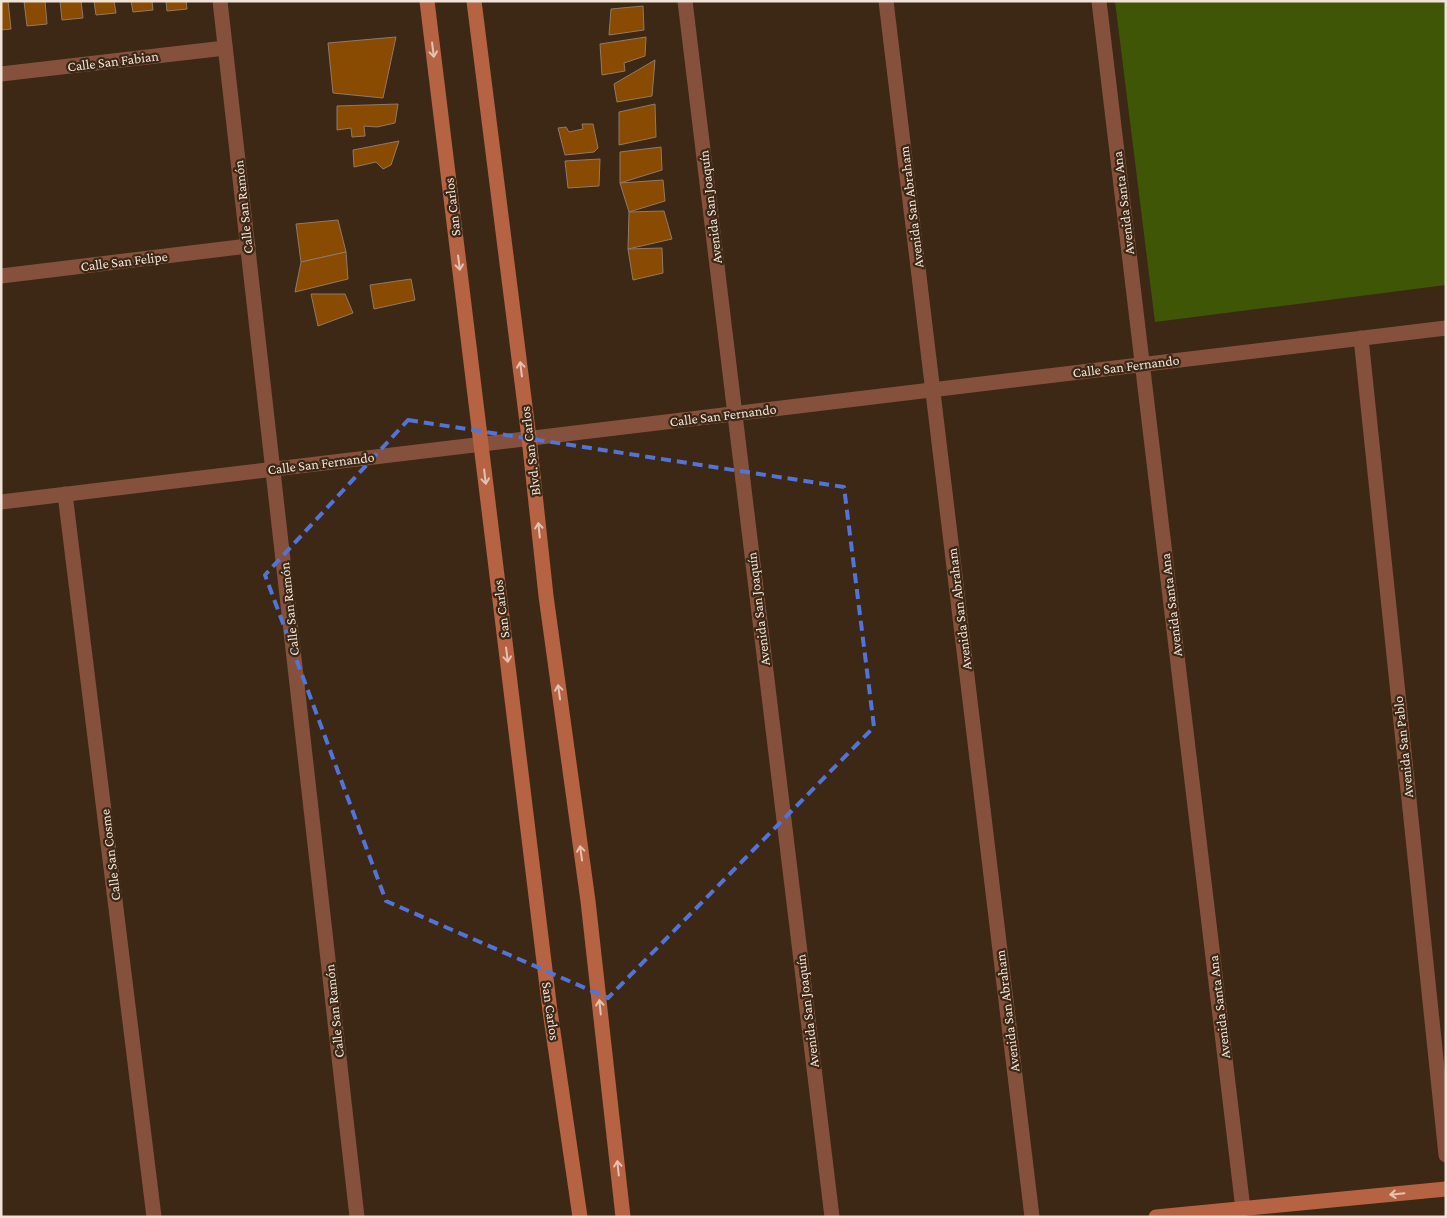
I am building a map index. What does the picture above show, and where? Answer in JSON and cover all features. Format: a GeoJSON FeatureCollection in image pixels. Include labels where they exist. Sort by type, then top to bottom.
{"type":"FeatureCollection","features":[{"type":"Feature","properties":{"kind":"main road","name":"San Carlos"},"geometry":{"type":"LineString","coordinates":[[428,1],[550,1011],[580,1217]]}},
{"type":"Feature","properties":{"kind":"main road","name":"Blvd. San Carlos"},"geometry":{"type":"LineString","coordinates":[[474,1],[529,438],[546,596],[588,901],[623,1217]]}},
{"type":"Feature","properties":{"kind":"main road"},"geometry":{"type":"LineString","coordinates":[[1156,1217],[1446,1189]]}},
{"type":"Feature","properties":{"kind":"street","name":"Calle San Ramón"},"geometry":{"type":"LineString","coordinates":[[220,1],[357,1217]]}},
{"type":"Feature","properties":{"kind":"street","name":"Avenida San Joaquín"},"geometry":{"type":"LineString","coordinates":[[684,1],[832,1217]]}},
{"type":"Feature","properties":{"kind":"street","name":"Avenida San Abraham"},"geometry":{"type":"LineString","coordinates":[[886,1],[1032,1217]]}},
{"type":"Feature","properties":{"kind":"street","name":"Avenida Santa Ana"},"geometry":{"type":"LineString","coordinates":[[1099,1],[1243,1208]]}},
{"type":"Feature","properties":{"kind":"street","name":"Calle San Fabian"},"geometry":{"type":"LineString","coordinates":[[1,74],[225,48]]}},
{"type":"Feature","properties":{"kind":"street","name":"Calle San Felipe"},"geometry":{"type":"LineString","coordinates":[[1,276],[248,246]]}},
{"type":"Feature","properties":{"kind":"street","name":"Calle San Fernando"},"geometry":{"type":"LineString","coordinates":[[1,502],[1446,328]]}},
{"type":"Feature","properties":{"kind":"street","name":"Avenida San Pablo"},"geometry":{"type":"LineString","coordinates":[[1361,338],[1446,1155]]}},
{"type":"Feature","properties":{"kind":"street","name":"Calle San Cosme"},"geometry":{"type":"LineString","coordinates":[[65,494],[154,1217]]}},
{"type":"Feature","properties":{"kind":"highlighted area"},"geometry":{"type":"Polygon","coordinates":[[[408,420],[844,487],[874,727],[608,998],[386,901],[265,575],[408,420]]]}},
{"type":"Feature","properties":{"kind":"green space"},"geometry":{"type":"Polygon","coordinates":[[[1115,1],[1446,1],[1446,285],[1155,322],[1115,1]]]}},
{"type":"Feature","properties":{"kind":"building"},"geometry":{"type":"Polygon","coordinates":[[[1,1],[8,1],[11,29],[1,30],[1,1]]]}},
{"type":"Feature","properties":{"kind":"building"},"geometry":{"type":"Polygon","coordinates":[[[24,1],[45,1],[47,24],[27,26],[24,1]]]}},
{"type":"Feature","properties":{"kind":"building"},"geometry":{"type":"Polygon","coordinates":[[[60,1],[81,1],[83,18],[62,20],[60,1]]]}},
{"type":"Feature","properties":{"kind":"building"},"geometry":{"type":"Polygon","coordinates":[[[94,1],[114,1],[116,13],[96,15],[94,1]]]}},
{"type":"Feature","properties":{"kind":"building"},"geometry":{"type":"Polygon","coordinates":[[[131,1],[152,1],[153,10],[133,12],[131,1]]]}},
{"type":"Feature","properties":{"kind":"building"},"geometry":{"type":"Polygon","coordinates":[[[166,1],[186,1],[187,9],[167,11],[166,1]]]}},
{"type":"Feature","properties":{"kind":"building"},"geometry":{"type":"Polygon","coordinates":[[[643,6],[644,30],[609,35],[611,9],[643,6]]]}},
{"type":"Feature","properties":{"kind":"building"},"geometry":{"type":"Polygon","coordinates":[[[396,37],[383,98],[333,93],[328,43],[396,37]]]}},
{"type":"Feature","properties":{"kind":"building"},"geometry":{"type":"Polygon","coordinates":[[[646,37],[645,56],[624,63],[625,71],[602,75],[600,44],[646,37]]]}},
{"type":"Feature","properties":{"kind":"building"},"geometry":{"type":"Polygon","coordinates":[[[655,60],[652,96],[617,102],[614,84],[655,60]]]}},
{"type":"Feature","properties":{"kind":"building"},"geometry":{"type":"Polygon","coordinates":[[[398,104],[395,123],[377,127],[364,126],[365,136],[352,137],[351,128],[337,130],[337,106],[398,104]]]}},
{"type":"Feature","properties":{"kind":"building"},"geometry":{"type":"Polygon","coordinates":[[[655,104],[656,137],[619,145],[619,112],[655,104]]]}},
{"type":"Feature","properties":{"kind":"building"},"geometry":{"type":"Polygon","coordinates":[[[582,124],[593,124],[598,148],[594,152],[565,155],[558,128],[566,127],[569,132],[583,129],[582,124]]]}},
{"type":"Feature","properties":{"kind":"building"},"geometry":{"type":"Polygon","coordinates":[[[399,141],[391,165],[383,169],[376,162],[354,167],[353,150],[399,141]]]}},
{"type":"Feature","properties":{"kind":"building"},"geometry":{"type":"Polygon","coordinates":[[[661,147],[662,170],[620,183],[620,152],[661,147]]]}},
{"type":"Feature","properties":{"kind":"building"},"geometry":{"type":"Polygon","coordinates":[[[600,159],[599,186],[568,188],[565,161],[600,159]]]}},
{"type":"Feature","properties":{"kind":"building"},"geometry":{"type":"Polygon","coordinates":[[[663,180],[665,201],[629,212],[620,183],[663,180]]]}},
{"type":"Feature","properties":{"kind":"building"},"geometry":{"type":"Polygon","coordinates":[[[664,211],[672,239],[628,249],[629,212],[664,211]]]}},
{"type":"Feature","properties":{"kind":"building"},"geometry":{"type":"Polygon","coordinates":[[[338,220],[346,252],[301,262],[296,224],[338,220]]]}},
{"type":"Feature","properties":{"kind":"building"},"geometry":{"type":"Polygon","coordinates":[[[662,248],[663,273],[633,280],[628,249],[662,248]]]}},
{"type":"Feature","properties":{"kind":"building"},"geometry":{"type":"Polygon","coordinates":[[[346,252],[348,279],[295,292],[301,262],[346,252]]]}},
{"type":"Feature","properties":{"kind":"building"},"geometry":{"type":"Polygon","coordinates":[[[411,279],[415,300],[374,309],[370,285],[411,279]]]}},
{"type":"Feature","properties":{"kind":"building"},"geometry":{"type":"Polygon","coordinates":[[[311,294],[345,294],[353,313],[318,326],[311,294]]]}}]}
